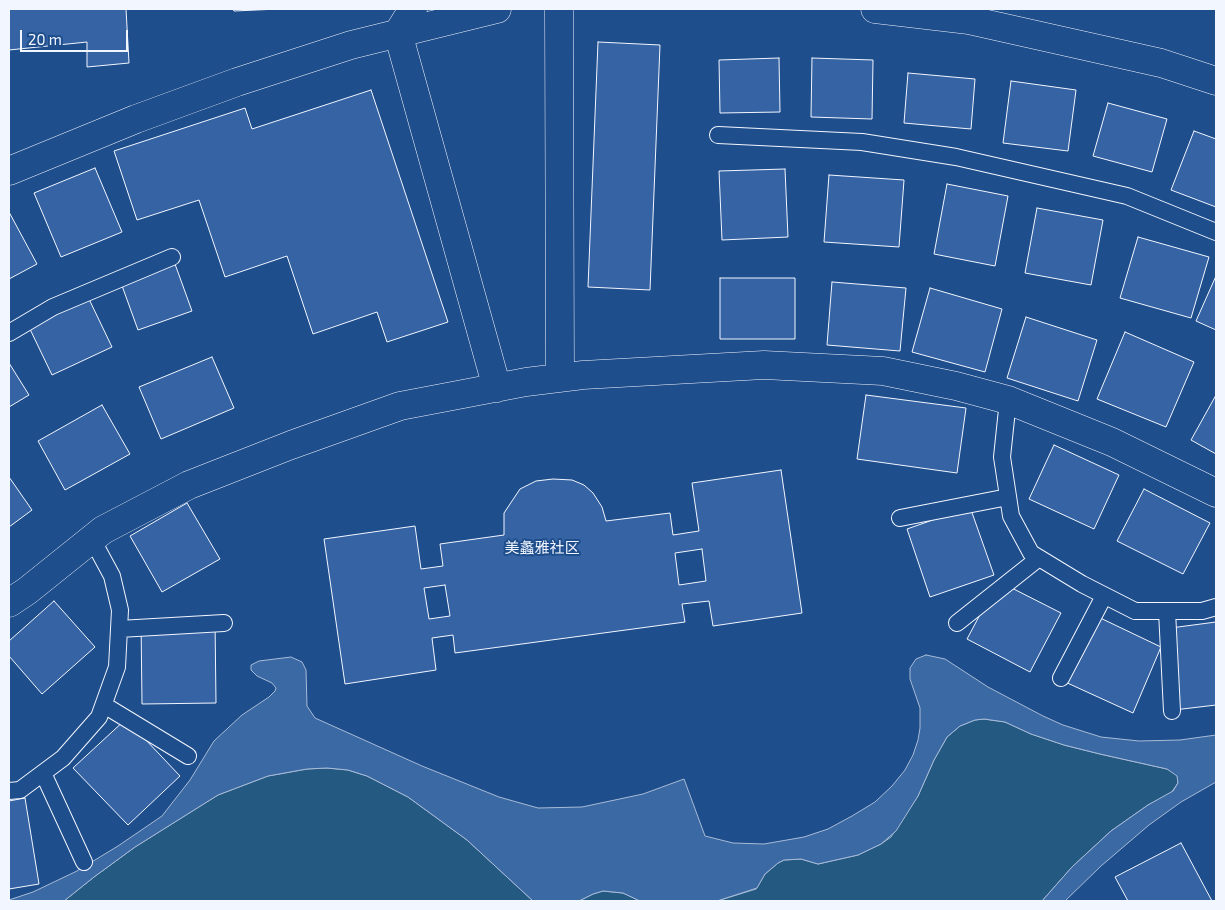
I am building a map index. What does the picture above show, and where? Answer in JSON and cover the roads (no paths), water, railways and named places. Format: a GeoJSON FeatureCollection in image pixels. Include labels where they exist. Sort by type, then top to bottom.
{"type":"FeatureCollection","features":[{"type":"Feature","properties":{"kind":"street"},"geometry":{"type":"LineString","coordinates":[[413,9],[398,34],[497,388]]}},
{"type":"Feature","properties":{"kind":"street"},"geometry":{"type":"LineString","coordinates":[[9,172],[136,119],[237,82],[351,45],[398,34],[454,14],[497,9]]}},
{"type":"Feature","properties":{"kind":"street"},"geometry":{"type":"LineString","coordinates":[[559,9],[560,378]]}},
{"type":"Feature","properties":{"kind":"street"},"geometry":{"type":"LineString","coordinates":[[875,9],[969,20],[1161,63],[1216,81]]}},
{"type":"Feature","properties":{"kind":"street"},"geometry":{"type":"LineString","coordinates":[[9,603],[102,530],[189,484],[400,406],[526,382],[583,375],[764,365],[883,371],[956,386],[1008,400],[1112,442],[1216,493]]}},
{"type":"Feature","properties":{"kind":"lane"},"geometry":{"type":"LineString","coordinates":[[718,135],[862,142],[956,157],[1127,196],[1216,232]]}},
{"type":"Feature","properties":{"kind":"lane"},"geometry":{"type":"LineString","coordinates":[[9,333],[53,307],[172,258]]}},
{"type":"Feature","properties":{"kind":"lane"},"geometry":{"type":"LineString","coordinates":[[1008,400],[1002,457],[1008,497],[1012,516],[1031,553],[1104,596],[1135,611],[1202,611],[1216,607]]}},
{"type":"Feature","properties":{"kind":"lane"},"geometry":{"type":"LineString","coordinates":[[900,518],[1008,497]]}},
{"type":"Feature","properties":{"kind":"lane"},"geometry":{"type":"LineString","coordinates":[[9,791],[20,790],[63,758],[100,717],[117,667],[120,610],[112,576],[92,539]]}},
{"type":"Feature","properties":{"kind":"lane"},"geometry":{"type":"LineString","coordinates":[[957,623],[1039,558]]}},
{"type":"Feature","properties":{"kind":"lane"},"geometry":{"type":"LineString","coordinates":[[1061,678],[1104,596]]}},
{"type":"Feature","properties":{"kind":"lane"},"geometry":{"type":"LineString","coordinates":[[1167,611],[1172,711]]}},
{"type":"Feature","properties":{"kind":"lane"},"geometry":{"type":"LineString","coordinates":[[119,629],[224,623]]}},
{"type":"Feature","properties":{"kind":"lane"},"geometry":{"type":"LineString","coordinates":[[104,705],[188,756]]}},
{"type":"Feature","properties":{"kind":"lane"},"geometry":{"type":"LineString","coordinates":[[43,773],[84,862]]}},
{"type":"Feature","properties":{"kind":"district","name":"美蠡雅社区"},"geometry":{"type":"Point","coordinates":[542,548]}}]}
